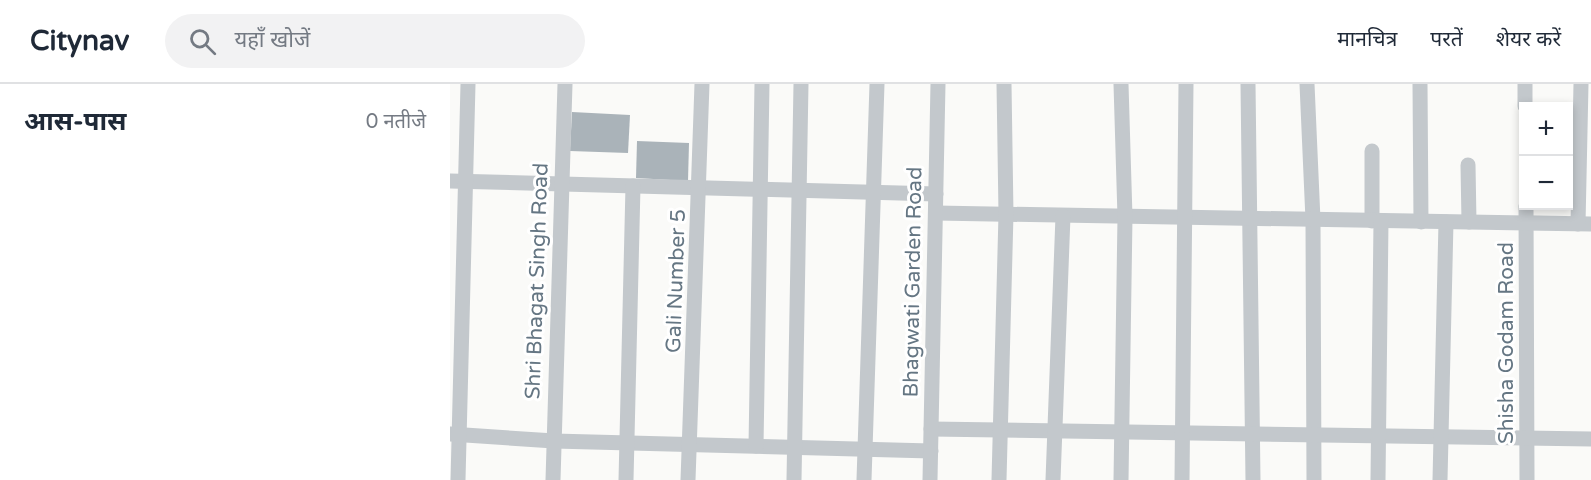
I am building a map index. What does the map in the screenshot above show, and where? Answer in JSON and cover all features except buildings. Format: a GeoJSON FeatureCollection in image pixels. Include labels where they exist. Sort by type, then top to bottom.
{"type":"FeatureCollection","features":[{"type":"Feature","properties":{"kind":"street"},"geometry":{"type":"LineString","coordinates":[[458,480],[455,435],[467,181],[468,84]]}},
{"type":"Feature","properties":{"kind":"street","name":"Shri Bhagat Singh Road"},"geometry":{"type":"LineString","coordinates":[[553,480],[565,84]]}},
{"type":"Feature","properties":{"kind":"street","name":"Gali Number 5"},"geometry":{"type":"LineString","coordinates":[[688,480],[702,84]]}},
{"type":"Feature","properties":{"kind":"street"},"geometry":{"type":"LineString","coordinates":[[756,446],[762,84]]}},
{"type":"Feature","properties":{"kind":"street"},"geometry":{"type":"LineString","coordinates":[[794,480],[801,190],[801,84]]}},
{"type":"Feature","properties":{"kind":"street"},"geometry":{"type":"LineString","coordinates":[[864,480],[877,84]]}},
{"type":"Feature","properties":{"kind":"street","name":"Bhagwati Garden Road"},"geometry":{"type":"LineString","coordinates":[[930,480],[938,84]]}},
{"type":"Feature","properties":{"kind":"street"},"geometry":{"type":"LineString","coordinates":[[999,480],[1006,214],[1004,84]]}},
{"type":"Feature","properties":{"kind":"street"},"geometry":{"type":"LineString","coordinates":[[1121,480],[1125,217],[1122,84]]}},
{"type":"Feature","properties":{"kind":"street"},"geometry":{"type":"LineString","coordinates":[[1182,480],[1186,84]]}},
{"type":"Feature","properties":{"kind":"street"},"geometry":{"type":"LineString","coordinates":[[1248,84],[1253,480]]}},
{"type":"Feature","properties":{"kind":"street"},"geometry":{"type":"LineString","coordinates":[[1307,84],[1313,220],[1314,480]]}},
{"type":"Feature","properties":{"kind":"street"},"geometry":{"type":"LineString","coordinates":[[1420,84],[1420,222]]}},
{"type":"Feature","properties":{"kind":"street"},"geometry":{"type":"LineString","coordinates":[[1525,84],[1525,102]]}},
{"type":"Feature","properties":{"kind":"street"},"geometry":{"type":"LineString","coordinates":[[936,213],[1584,224],[1581,84]]}},
{"type":"Feature","properties":{"kind":"street"},"geometry":{"type":"LineString","coordinates":[[1372,151],[1377,221],[1378,480]]}},
{"type":"Feature","properties":{"kind":"street"},"geometry":{"type":"LineString","coordinates":[[1468,165],[1469,222]]}},
{"type":"Feature","properties":{"kind":"street"},"geometry":{"type":"LineString","coordinates":[[450,181],[936,194]]}},
{"type":"Feature","properties":{"kind":"street"},"geometry":{"type":"LineString","coordinates":[[626,480],[633,186]]}},
{"type":"Feature","properties":{"kind":"street","name":"Shisha Godam Road"},"geometry":{"type":"LineString","coordinates":[[1526,210],[1527,480]]}},
{"type":"Feature","properties":{"kind":"street"},"geometry":{"type":"LineString","coordinates":[[1053,480],[1063,216]]}},
{"type":"Feature","properties":{"kind":"street"},"geometry":{"type":"LineString","coordinates":[[1440,480],[1446,222]]}},
{"type":"Feature","properties":{"kind":"street"},"geometry":{"type":"LineString","coordinates":[[931,429],[1591,439]]}},
{"type":"Feature","properties":{"kind":"street"},"geometry":{"type":"LineString","coordinates":[[455,435],[554,441],[930,451]]}}]}
